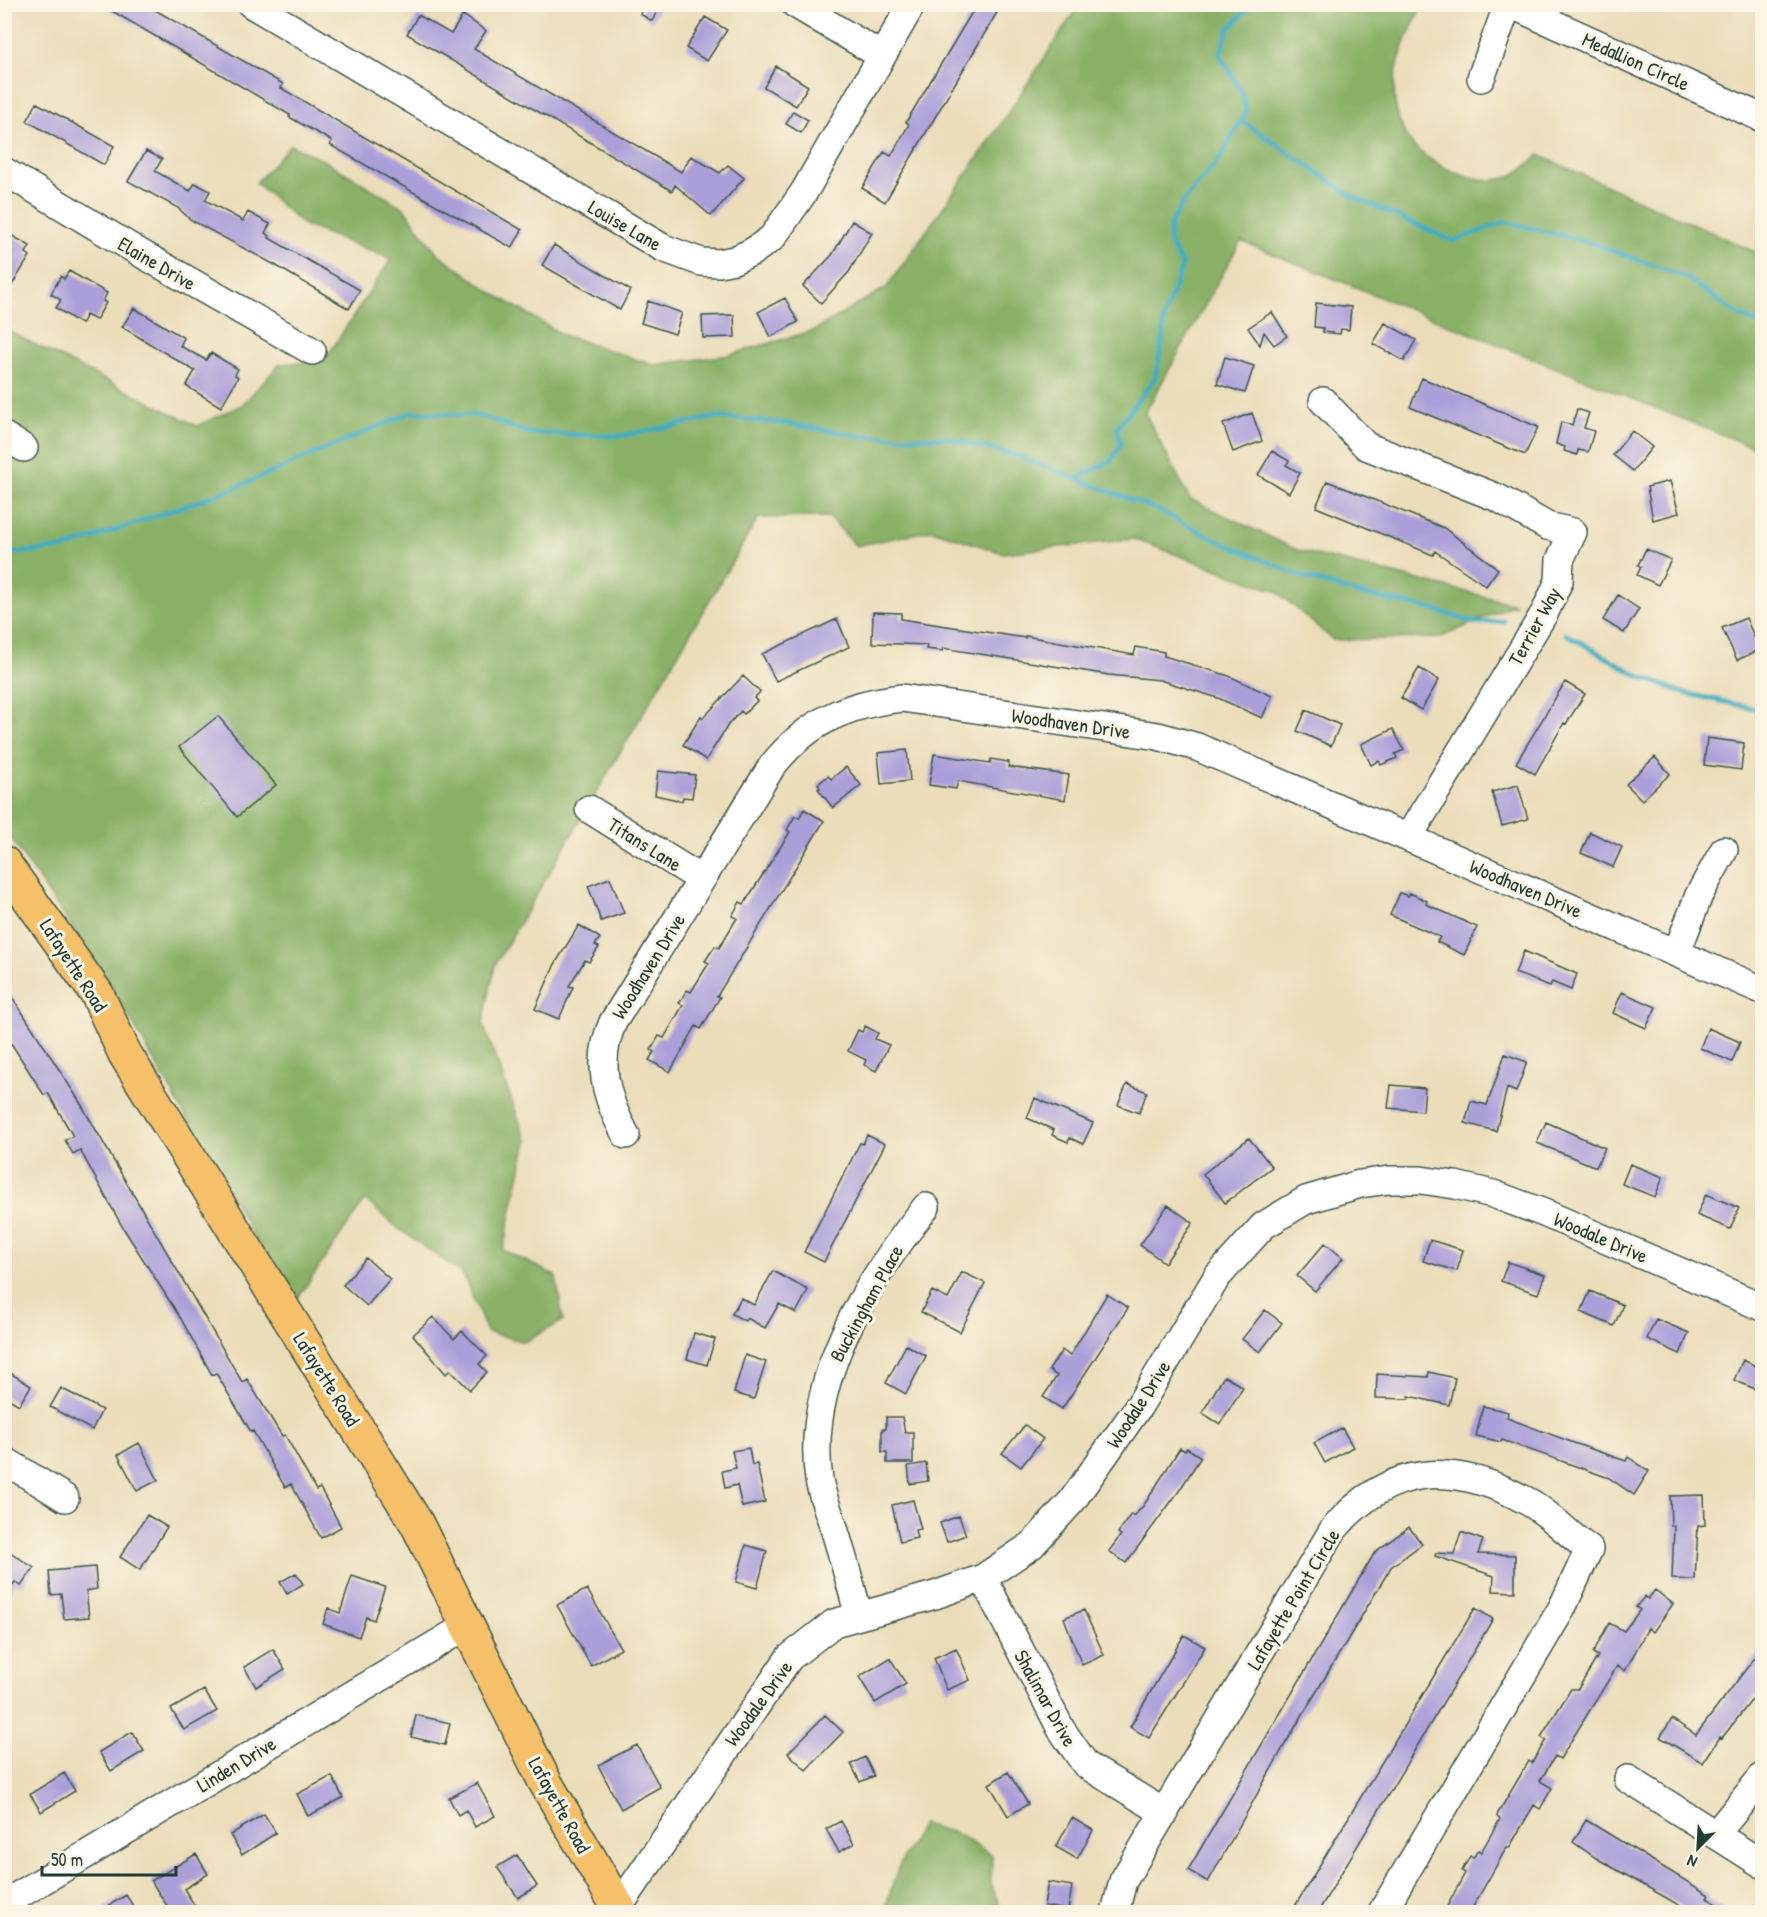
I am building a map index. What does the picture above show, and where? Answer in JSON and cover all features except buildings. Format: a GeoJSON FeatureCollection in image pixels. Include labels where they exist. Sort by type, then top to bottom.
{"type":"FeatureCollection","features":[{"type":"Feature","properties":{"kind":"main road","name":"Lafayette Road"},"geometry":{"type":"LineString","coordinates":[[8,873],[97,994],[125,1054],[417,1524],[544,1780],[619,1910]]}},
{"type":"Feature","properties":{"kind":"street","name":"Louise Lane"},"geometry":{"type":"LineString","coordinates":[[251,4],[657,244],[710,262],[734,260],[752,252],[772,238],[804,192],[912,4]]}},
{"type":"Feature","properties":{"kind":"street"},"geometry":{"type":"LineString","coordinates":[[795,4],[882,56]]}},
{"type":"Feature","properties":{"kind":"street"},"geometry":{"type":"LineString","coordinates":[[1481,78],[1509,4]]}},
{"type":"Feature","properties":{"kind":"street","name":"Medallion Circle"},"geometry":{"type":"LineString","coordinates":[[1509,4],[1762,118]]}},
{"type":"Feature","properties":{"kind":"street","name":"Elaine Drive"},"geometry":{"type":"LineString","coordinates":[[4,171],[142,254],[312,351]]}},
{"type":"Feature","properties":{"kind":"street","name":"Terrier Way"},"geometry":{"type":"LineString","coordinates":[[1323,401],[1366,446],[1498,498],[1547,526],[1573,532],[1560,560],[1559,581],[1545,612],[1408,838]]}},
{"type":"Feature","properties":{"kind":"street","name":"Woodhaven Drive"},"geometry":{"type":"LineString","coordinates":[[626,1135],[612,1110],[605,1083],[605,1040],[613,1022],[772,766],[789,744],[819,722],[859,704],[902,698],[1158,736],[1197,747],[1762,990]]}},
{"type":"Feature","properties":{"kind":"street","name":"Titans Lane"},"geometry":{"type":"LineString","coordinates":[[589,809],[702,879]]}},
{"type":"Feature","properties":{"kind":"street"},"geometry":{"type":"LineString","coordinates":[[1677,952],[1699,895],[1725,850]]}},
{"type":"Feature","properties":{"kind":"street","name":"Woodale Drive"},"geometry":{"type":"LineString","coordinates":[[619,1910],[789,1658],[834,1623],[935,1595],[983,1578],[1009,1563],[1054,1523],[1139,1406],[1217,1277],[1263,1226],[1306,1200],[1360,1184],[1389,1180],[1421,1180],[1455,1185],[1492,1194],[1544,1213],[1762,1307]]}},
{"type":"Feature","properties":{"kind":"street","name":"Buckingham Place"},"geometry":{"type":"LineString","coordinates":[[859,1616],[819,1481],[818,1419],[823,1389],[834,1357],[899,1241],[926,1207]]}},
{"type":"Feature","properties":{"kind":"street"},"geometry":{"type":"LineString","coordinates":[[4,1460],[65,1498]]}},
{"type":"Feature","properties":{"kind":"street","name":"Lafayette Point Circle"},"geometry":{"type":"LineString","coordinates":[[1115,1912],[1123,1881],[1166,1813],[1333,1530],[1358,1503],[1390,1482],[1425,1474],[1453,1476],[1483,1483],[1527,1501],[1589,1549],[1562,1608],[1382,1912]]}},
{"type":"Feature","properties":{"kind":"street","name":"Shalimar Drive"},"geometry":{"type":"LineString","coordinates":[[983,1578],[1061,1730],[1075,1752],[1097,1773],[1166,1813]]}},
{"type":"Feature","properties":{"kind":"street","name":"Linden Drive"},"geometry":{"type":"LineString","coordinates":[[4,1904],[468,1625]]}},
{"type":"Feature","properties":{"kind":"street"},"geometry":{"type":"LineString","coordinates":[[1716,1834],[1762,1777]]}},
{"type":"Feature","properties":{"kind":"street"},"geometry":{"type":"LineString","coordinates":[[1628,1779],[1762,1864]]}},
{"type":"Feature","properties":{"kind":"green space"},"geometry":{"type":"Polygon","coordinates":[[[1079,5],[1422,5],[1400,57],[1395,99],[1398,118],[1404,132],[1413,146],[1426,156],[1458,173],[1494,180],[1514,174],[1539,155],[1762,255],[1762,451],[1241,241],[1145,413],[1190,499],[1297,550],[1515,604],[1440,638],[1333,640],[1276,591],[1134,539],[1003,553],[932,530],[856,546],[829,517],[758,518],[495,965],[483,1024],[527,1141],[503,1250],[556,1276],[563,1321],[524,1342],[487,1332],[463,1274],[399,1229],[365,1200],[293,1305],[108,980],[5,830],[4,329],[197,426],[242,405],[280,364],[324,361],[391,259],[304,225],[256,183],[290,145],[325,161],[404,208],[437,253],[491,292],[561,334],[653,365],[729,355],[815,330],[887,287],[991,139],[1079,5]]]}},
{"type":"Feature","properties":{"kind":"green space"},"geometry":{"type":"Polygon","coordinates":[[[922,1824],[955,1833],[992,1855],[991,1887],[1003,1912],[884,1912],[898,1868],[922,1824]]]}},
{"type":"Feature","properties":{"kind":"waterway"},"geometry":{"type":"LineString","coordinates":[[1077,478],[1111,461],[1121,444],[1117,428],[1155,378],[1163,339],[1164,318],[1182,265],[1170,244],[1170,225],[1184,201],[1221,157],[1246,111],[1240,89],[1220,55],[1228,30],[1252,4]]}},
{"type":"Feature","properties":{"kind":"waterway"},"geometry":{"type":"LineString","coordinates":[[1241,120],[1352,196],[1453,241],[1505,222],[1589,242],[1685,277],[1739,315],[1762,326]]}},
{"type":"Feature","properties":{"kind":"waterway"},"geometry":{"type":"LineString","coordinates":[[4,554],[65,548],[235,488],[412,412],[481,416],[529,433],[620,436],[717,417],[784,423],[862,436],[948,438],[1015,455],[1158,510],[1212,538],[1298,575],[1356,593],[1431,609],[1476,623],[1504,621]]}},
{"type":"Feature","properties":{"kind":"waterway"},"geometry":{"type":"LineString","coordinates":[[1566,634],[1639,676],[1684,693],[1762,710]]}}]}
